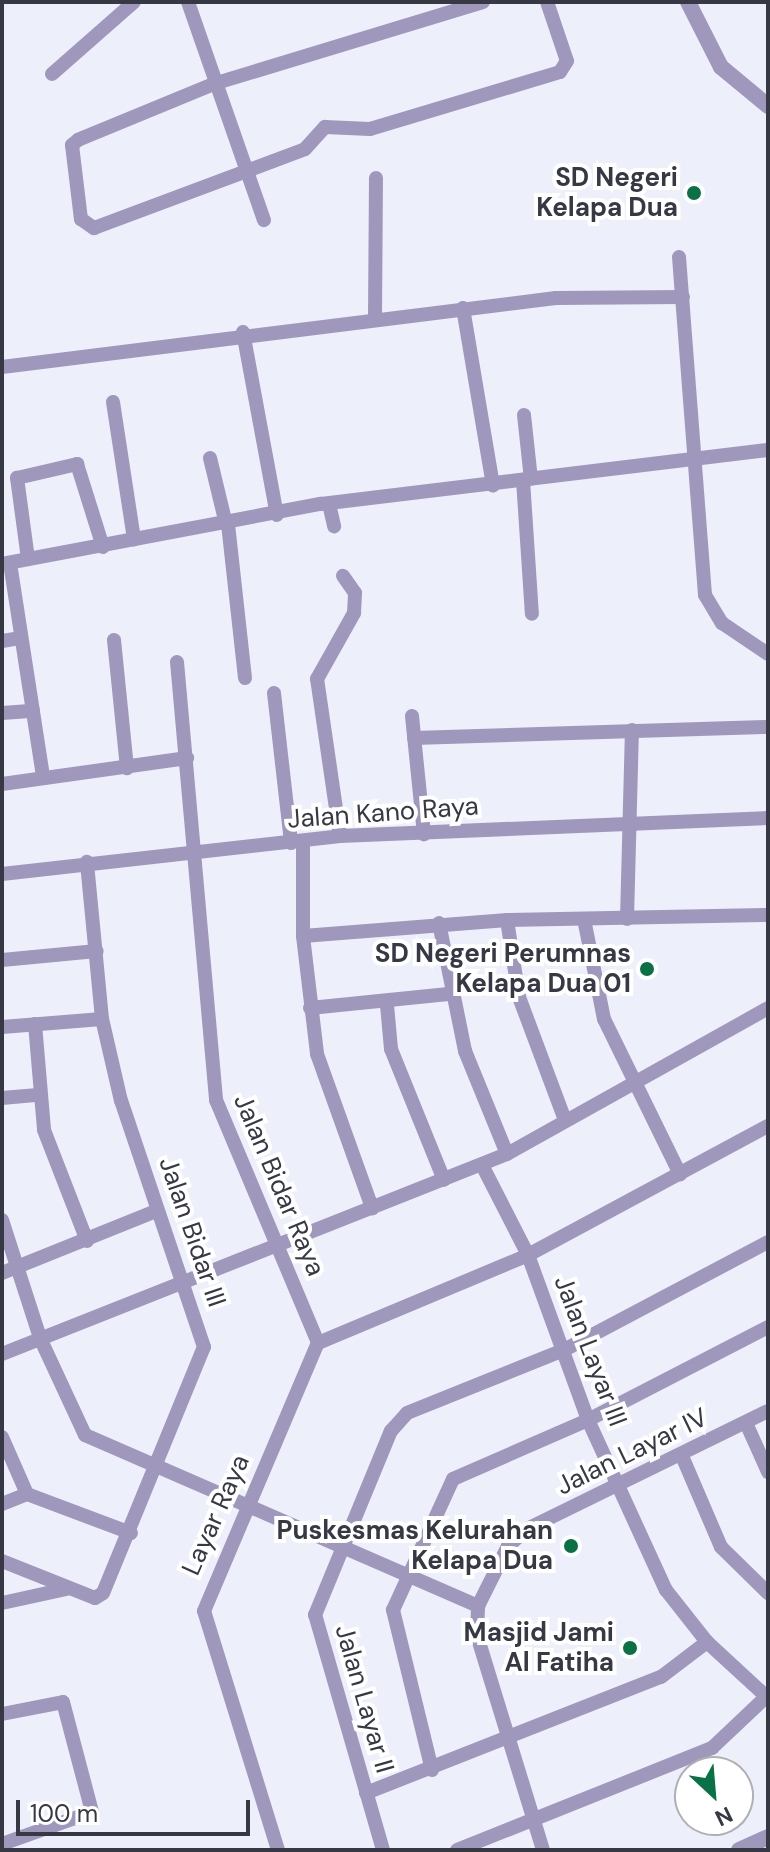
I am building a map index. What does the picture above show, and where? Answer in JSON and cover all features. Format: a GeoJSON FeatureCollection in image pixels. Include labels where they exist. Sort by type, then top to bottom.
{"type":"FeatureCollection","features":[{"type":"Feature","properties":{"kind":"street"},"geometry":{"type":"LineString","coordinates":[[52,74],[134,2]]}},
{"type":"Feature","properties":{"kind":"street"},"geometry":{"type":"LineString","coordinates":[[188,2],[264,220]]}},
{"type":"Feature","properties":{"kind":"street"},"geometry":{"type":"LineString","coordinates":[[483,2],[216,83],[78,140],[72,145],[81,219],[94,228],[247,166],[305,149],[325,127],[370,129],[560,72],[567,61],[547,2]]}},
{"type":"Feature","properties":{"kind":"street"},"geometry":{"type":"LineString","coordinates":[[688,2],[721,67],[768,106]]}},
{"type":"Feature","properties":{"kind":"street"},"geometry":{"type":"LineString","coordinates":[[375,318],[376,178]]}},
{"type":"Feature","properties":{"kind":"street"},"geometry":{"type":"LineString","coordinates":[[679,257],[698,456],[705,595],[717,618],[768,654]]}},
{"type":"Feature","properties":{"kind":"street"},"geometry":{"type":"LineString","coordinates":[[2,367],[243,332],[556,298],[683,297]]}},
{"type":"Feature","properties":{"kind":"street"},"geometry":{"type":"LineString","coordinates":[[463,308],[493,485]]}},
{"type":"Feature","properties":{"kind":"street"},"geometry":{"type":"LineString","coordinates":[[243,332],[277,515]]}},
{"type":"Feature","properties":{"kind":"street"},"geometry":{"type":"LineString","coordinates":[[113,402],[134,539]]}},
{"type":"Feature","properties":{"kind":"street"},"geometry":{"type":"LineString","coordinates":[[524,415],[532,614]]}},
{"type":"Feature","properties":{"kind":"street"},"geometry":{"type":"LineString","coordinates":[[43,777],[6,563],[329,504],[698,456],[768,450]]}},
{"type":"Feature","properties":{"kind":"street"},"geometry":{"type":"LineString","coordinates":[[210,458],[227,524],[245,678]]}},
{"type":"Feature","properties":{"kind":"street"},"geometry":{"type":"LineString","coordinates":[[28,559],[17,478],[77,464],[103,547]]}},
{"type":"Feature","properties":{"kind":"street"},"geometry":{"type":"LineString","coordinates":[[329,504],[334,526]]}},
{"type":"Feature","properties":{"kind":"street"},"geometry":{"type":"LineString","coordinates":[[340,836],[317,679],[354,613],[355,593],[343,576]]}},
{"type":"Feature","properties":{"kind":"street"},"geometry":{"type":"LineString","coordinates":[[2,641],[20,638]]}},
{"type":"Feature","properties":{"kind":"street"},"geometry":{"type":"LineString","coordinates":[[114,640],[127,768]]}},
{"type":"Feature","properties":{"kind":"street","name":"Jalan Bidar Raya"},"geometry":{"type":"LineString","coordinates":[[177,662],[216,1100],[318,1343]]}},
{"type":"Feature","properties":{"kind":"street"},"geometry":{"type":"LineString","coordinates":[[274,693],[297,842],[310,1008],[328,1093],[372,1208]]}},
{"type":"Feature","properties":{"kind":"street"},"geometry":{"type":"LineString","coordinates":[[2,713],[33,711]]}},
{"type":"Feature","properties":{"kind":"street"},"geometry":{"type":"LineString","coordinates":[[412,716],[424,834]]}},
{"type":"Feature","properties":{"kind":"street"},"geometry":{"type":"LineString","coordinates":[[414,738],[768,727]]}},
{"type":"Feature","properties":{"kind":"street"},"geometry":{"type":"LineString","coordinates":[[627,919],[633,818],[632,730]]}},
{"type":"Feature","properties":{"kind":"street"},"geometry":{"type":"LineString","coordinates":[[2,784],[187,758]]}},
{"type":"Feature","properties":{"kind":"street","name":"Jalan Kano Raya"},"geometry":{"type":"LineString","coordinates":[[2,874],[87,862],[340,836],[424,834],[633,818],[768,818]]}},
{"type":"Feature","properties":{"kind":"street","name":"Jalan Bidar III"},"geometry":{"type":"LineString","coordinates":[[67,1589],[95,1598],[131,1533],[204,1347],[185,1283],[156,1211],[102,1019],[87,862]]}},
{"type":"Feature","properties":{"kind":"street"},"geometry":{"type":"LineString","coordinates":[[303,936],[439,923],[768,915]]}},
{"type":"Feature","properties":{"kind":"street"},"geometry":{"type":"LineString","coordinates":[[584,919],[597,998],[630,1084],[680,1174]]}},
{"type":"Feature","properties":{"kind":"street"},"geometry":{"type":"LineString","coordinates":[[507,920],[519,997],[565,1120]]}},
{"type":"Feature","properties":{"kind":"street"},"geometry":{"type":"LineString","coordinates":[[439,923],[448,994],[507,1154]]}},
{"type":"Feature","properties":{"kind":"street"},"geometry":{"type":"LineString","coordinates":[[2,960],[97,951]]}},
{"type":"Feature","properties":{"kind":"street"},"geometry":{"type":"LineString","coordinates":[[310,1008],[387,1005],[448,994]]}},
{"type":"Feature","properties":{"kind":"street"},"geometry":{"type":"LineString","coordinates":[[387,1005],[391,1049],[444,1180]]}},
{"type":"Feature","properties":{"kind":"street"},"geometry":{"type":"LineString","coordinates":[[2,1354],[507,1154],[768,1008]]}},
{"type":"Feature","properties":{"kind":"street"},"geometry":{"type":"LineString","coordinates":[[2,1027],[102,1019]]}},
{"type":"Feature","properties":{"kind":"street"},"geometry":{"type":"LineString","coordinates":[[35,1024],[38,1095],[87,1241]]}},
{"type":"Feature","properties":{"kind":"street"},"geometry":{"type":"LineString","coordinates":[[2,1098],[38,1095]]}},
{"type":"Feature","properties":{"kind":"street"},"geometry":{"type":"LineString","coordinates":[[318,1343],[528,1255],[768,1126]]}},
{"type":"Feature","properties":{"kind":"street","name":"Jalan Layar III"},"geometry":{"type":"LineString","coordinates":[[482,1165],[528,1255],[588,1420],[666,1590],[707,1642],[768,1697]]}},
{"type":"Feature","properties":{"kind":"street"},"geometry":{"type":"LineString","coordinates":[[2,1273],[156,1211]]}},
{"type":"Feature","properties":{"kind":"street"},"geometry":{"type":"LineString","coordinates":[[2,1220],[40,1338],[78,1428],[156,1467],[247,1503],[410,1579],[478,1606],[477,1636],[543,1850]]}},
{"type":"Feature","properties":{"kind":"street","name":"Jalan Layar II"},"geometry":{"type":"LineString","coordinates":[[383,1850],[315,1615],[398,1420],[564,1350],[768,1242]]}},
{"type":"Feature","properties":{"kind":"street"},"geometry":{"type":"LineString","coordinates":[[432,1770],[394,1622],[396,1599],[410,1579],[458,1474],[588,1420],[768,1327]]}},
{"type":"Feature","properties":{"kind":"street","name":"Layar Raya"},"geometry":{"type":"LineString","coordinates":[[278,1850],[204,1611],[247,1503],[318,1343]]}},
{"type":"Feature","properties":{"kind":"street","name":"Jalan Layar IV"},"geometry":{"type":"LineString","coordinates":[[478,1606],[516,1535],[621,1487],[768,1411]]}},
{"type":"Feature","properties":{"kind":"street"},"geometry":{"type":"LineString","coordinates":[[746,1423],[768,1472]]}},
{"type":"Feature","properties":{"kind":"street"},"geometry":{"type":"LineString","coordinates":[[2,1437],[27,1494]]}},
{"type":"Feature","properties":{"kind":"street"},"geometry":{"type":"LineString","coordinates":[[682,1456],[721,1547],[768,1593]]}},
{"type":"Feature","properties":{"kind":"street"},"geometry":{"type":"LineString","coordinates":[[2,1504],[27,1494],[131,1533]]}},
{"type":"Feature","properties":{"kind":"street"},"geometry":{"type":"LineString","coordinates":[[2,1561],[67,1589]]}},
{"type":"Feature","properties":{"kind":"street"},"geometry":{"type":"LineString","coordinates":[[2,1603],[67,1589]]}},
{"type":"Feature","properties":{"kind":"street"},"geometry":{"type":"LineString","coordinates":[[366,1793],[510,1742],[661,1677],[707,1642]]}},
{"type":"Feature","properties":{"kind":"street"},"geometry":{"type":"LineString","coordinates":[[457,1850],[712,1748],[768,1697]]}},
{"type":"Feature","properties":{"kind":"street"},"geometry":{"type":"LineString","coordinates":[[2,1714],[63,1702],[92,1812],[2,1844]]}},
{"type":"Feature","properties":{"kind":"street"},"geometry":{"type":"LineString","coordinates":[[739,1850],[768,1837]]}},
{"type":"Feature","properties":{"kind":"place","name":"SD Negeri Kelapa Dua"},"geometry":{"type":"Point","coordinates":[694,193]}},
{"type":"Feature","properties":{"kind":"place","name":"SD Negeri Perumnas Kelapa Dua 01"},"geometry":{"type":"Point","coordinates":[647,969]}},
{"type":"Feature","properties":{"kind":"place","name":"Puskesmas Kelurahan Kelapa Dua"},"geometry":{"type":"Point","coordinates":[571,1546]}},
{"type":"Feature","properties":{"kind":"place","name":"Masjid Jami Al Fatiha"},"geometry":{"type":"Point","coordinates":[630,1648]}}]}
